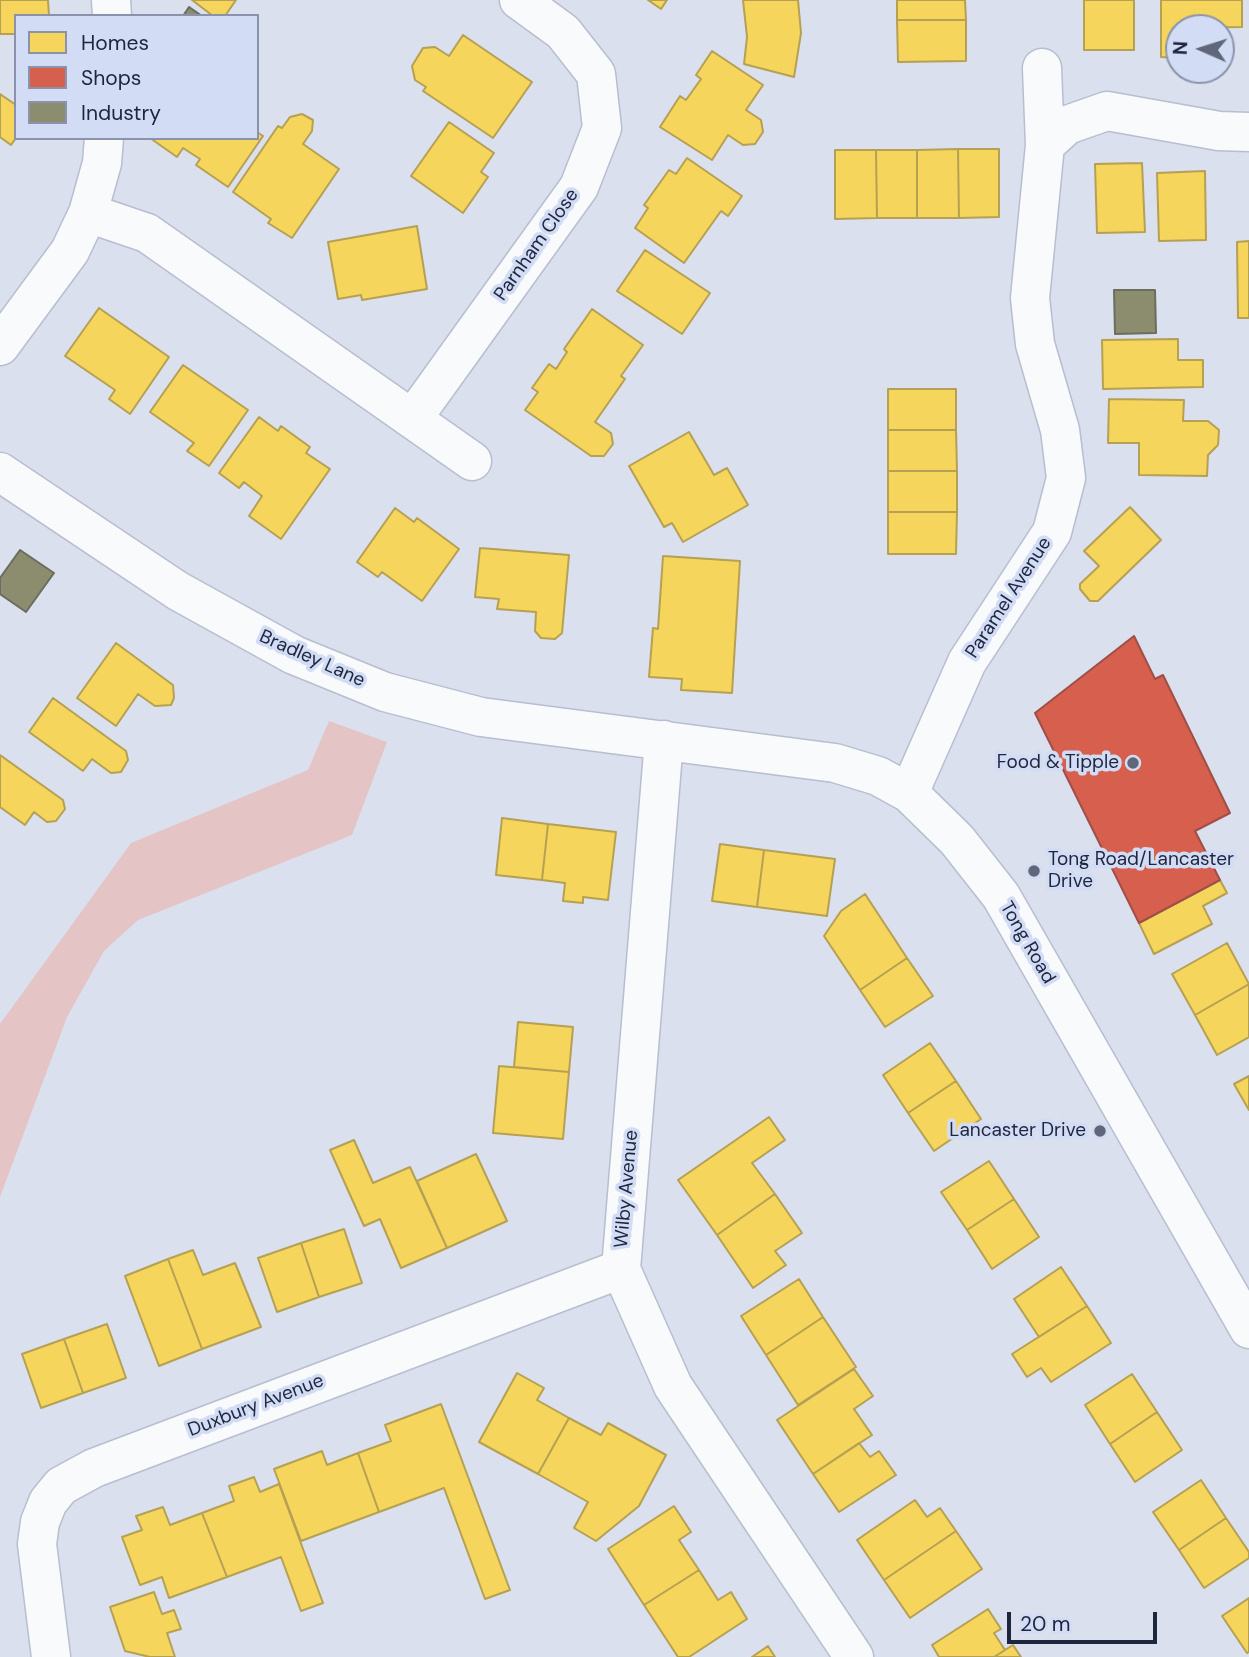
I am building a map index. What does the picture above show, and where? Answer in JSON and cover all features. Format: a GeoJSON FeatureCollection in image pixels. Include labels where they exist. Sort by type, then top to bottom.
{"type":"FeatureCollection","features":[{"type":"Feature","properties":{"kind":"street","name":"Parnham Close"},"geometry":{"type":"LineString","coordinates":[[413,418],[579,187],[602,128],[596,74],[563,32],[519,0]]}},
{"type":"Feature","properties":{"kind":"street","name":"Paramel Avenue"},"geometry":{"type":"LineString","coordinates":[[909,793],[967,662],[1052,532],[1066,478],[1059,430],[1035,344],[1030,298],[1045,145],[1042,68]]}},
{"type":"Feature","properties":{"kind":"street"},"geometry":{"type":"LineString","coordinates":[[1045,145],[1067,125],[1107,111],[1219,131],[1249,132]]}},
{"type":"Feature","properties":{"kind":"street"},"geometry":{"type":"LineString","coordinates":[[0,346],[64,261],[88,213],[102,163],[104,140]]}},
{"type":"Feature","properties":{"kind":"street"},"geometry":{"type":"LineString","coordinates":[[88,213],[147,233],[471,461]]}},
{"type":"Feature","properties":{"kind":"street","name":"Bradley Lane"},"geometry":{"type":"LineString","coordinates":[[0,472],[178,591],[294,655],[320,666],[385,692],[481,717],[664,740]]}},
{"type":"Feature","properties":{"kind":"street","name":"Tong Road"},"geometry":{"type":"LineString","coordinates":[[664,740],[835,763],[878,776],[909,793],[957,840],[1001,896],[1249,1329]]}},
{"type":"Feature","properties":{"kind":"street","name":"Wilby Avenue"},"geometry":{"type":"LineString","coordinates":[[664,740],[621,1269],[673,1386],[854,1657]]}},
{"type":"Feature","properties":{"kind":"street","name":"Duxbury Avenue"},"geometry":{"type":"LineString","coordinates":[[51,1657],[37,1544],[40,1522],[48,1502],[61,1486],[94,1468],[621,1269]]}},
{"type":"Feature","properties":{"kind":"shaded area"},"geometry":{"type":"Polygon","coordinates":[[[329,721],[387,742],[352,835],[138,920],[104,951],[67,1017],[0,1197],[0,1024],[131,843],[308,770],[329,721]]]}},
{"type":"Feature","properties":{"kind":"building: Homes"},"geometry":{"type":"Polygon","coordinates":[[[0,0],[48,0],[49,14],[14,14],[14,34],[0,34],[0,0]]]}},
{"type":"Feature","properties":{"kind":"building: Homes"},"geometry":{"type":"Polygon","coordinates":[[[192,0],[236,0],[226,14],[210,14],[192,0]]]}},
{"type":"Feature","properties":{"kind":"building: Homes"},"geometry":{"type":"Polygon","coordinates":[[[648,0],[667,0],[661,9],[648,0]]]}},
{"type":"Feature","properties":{"kind":"building: Homes"},"geometry":{"type":"Polygon","coordinates":[[[743,0],[798,0],[801,33],[794,77],[744,64],[747,37],[743,0]]]}},
{"type":"Feature","properties":{"kind":"building: Homes"},"geometry":{"type":"Polygon","coordinates":[[[897,0],[965,0],[966,20],[897,20],[897,0]]]}},
{"type":"Feature","properties":{"kind":"building: Homes"},"geometry":{"type":"Polygon","coordinates":[[[1084,0],[1134,0],[1134,50],[1084,50],[1084,0]]]}},
{"type":"Feature","properties":{"kind":"building: Homes"},"geometry":{"type":"Polygon","coordinates":[[[1161,0],[1242,0],[1242,27],[1235,27],[1235,14],[1165,14],[1165,57],[1161,57],[1161,0]]]}},
{"type":"Feature","properties":{"kind":"building: Homes"},"geometry":{"type":"Polygon","coordinates":[[[897,20],[966,20],[966,61],[898,62],[897,20]]]}},
{"type":"Feature","properties":{"kind":"building: Homes"},"geometry":{"type":"Polygon","coordinates":[[[463,35],[532,82],[493,138],[423,91],[426,87],[415,80],[412,66],[423,48],[435,47],[449,56],[463,35]]]}},
{"type":"Feature","properties":{"kind":"building: Homes"},"geometry":{"type":"Polygon","coordinates":[[[712,51],[763,85],[746,110],[761,120],[763,132],[755,144],[743,145],[728,135],[712,160],[660,127],[680,96],[686,100],[701,79],[696,75],[712,51]]]}},
{"type":"Feature","properties":{"kind":"building: Homes"},"geometry":{"type":"Polygon","coordinates":[[[0,94],[14,104],[15,140],[11,145],[0,137],[0,94]]]}},
{"type":"Feature","properties":{"kind":"building: Homes"},"geometry":{"type":"Polygon","coordinates":[[[302,114],[313,120],[312,131],[303,144],[339,169],[292,238],[268,223],[271,219],[233,192],[278,126],[282,128],[290,117],[302,114]]]}},
{"type":"Feature","properties":{"kind":"building: Homes"},"geometry":{"type":"Polygon","coordinates":[[[449,122],[494,153],[481,172],[488,177],[463,213],[411,176],[449,122]]]}},
{"type":"Feature","properties":{"kind":"building: Homes"},"geometry":{"type":"Polygon","coordinates":[[[259,133],[263,136],[228,187],[196,165],[200,159],[183,148],[177,157],[153,140],[259,140],[259,133]]]}},
{"type":"Feature","properties":{"kind":"building: Homes"},"geometry":{"type":"Polygon","coordinates":[[[958,149],[999,149],[999,217],[959,218],[958,149]]]}},
{"type":"Feature","properties":{"kind":"building: Homes"},"geometry":{"type":"Polygon","coordinates":[[[958,149],[959,218],[917,218],[917,150],[958,149]]]}},
{"type":"Feature","properties":{"kind":"building: Homes"},"geometry":{"type":"Polygon","coordinates":[[[835,150],[876,150],[877,218],[835,219],[835,150]]]}},
{"type":"Feature","properties":{"kind":"building: Homes"},"geometry":{"type":"Polygon","coordinates":[[[876,150],[917,150],[917,218],[877,218],[876,150]]]}},
{"type":"Feature","properties":{"kind":"building: Homes"},"geometry":{"type":"Polygon","coordinates":[[[687,158],[742,196],[728,216],[721,211],[684,263],[635,228],[648,208],[644,205],[669,170],[676,174],[687,158]]]}},
{"type":"Feature","properties":{"kind":"building: Homes"},"geometry":{"type":"Polygon","coordinates":[[[1142,163],[1145,232],[1097,233],[1095,164],[1142,163]]]}},
{"type":"Feature","properties":{"kind":"building: Homes"},"geometry":{"type":"Polygon","coordinates":[[[1205,171],[1206,240],[1159,241],[1157,173],[1205,171]]]}},
{"type":"Feature","properties":{"kind":"building: Homes"},"geometry":{"type":"Polygon","coordinates":[[[417,226],[427,289],[362,300],[361,295],[338,299],[328,242],[417,226]]]}},
{"type":"Feature","properties":{"kind":"building: Homes"},"geometry":{"type":"Polygon","coordinates":[[[1249,241],[1249,318],[1238,318],[1237,242],[1249,241]]]}},
{"type":"Feature","properties":{"kind":"building: Homes"},"geometry":{"type":"Polygon","coordinates":[[[645,250],[710,293],[682,334],[617,291],[645,250]]]}},
{"type":"Feature","properties":{"kind":"building: Homes"},"geometry":{"type":"Polygon","coordinates":[[[99,308],[169,357],[130,414],[109,399],[115,390],[65,356],[99,308]]]}},
{"type":"Feature","properties":{"kind":"building: Homes"},"geometry":{"type":"Polygon","coordinates":[[[592,309],[643,345],[621,376],[625,379],[595,422],[611,433],[613,444],[604,456],[591,456],[525,410],[538,392],[532,388],[549,364],[556,369],[567,352],[564,349],[592,309]]]}},
{"type":"Feature","properties":{"kind":"building: Homes"},"geometry":{"type":"Polygon","coordinates":[[[1178,339],[1178,360],[1203,360],[1203,387],[1103,389],[1102,340],[1178,339]]]}},
{"type":"Feature","properties":{"kind":"building: Homes"},"geometry":{"type":"Polygon","coordinates":[[[183,365],[248,410],[209,466],[187,451],[194,443],[150,412],[183,365]]]}},
{"type":"Feature","properties":{"kind":"building: Homes"},"geometry":{"type":"Polygon","coordinates":[[[888,389],[956,389],[956,430],[888,430],[888,389]]]}},
{"type":"Feature","properties":{"kind":"building: Homes"},"geometry":{"type":"Polygon","coordinates":[[[1109,399],[1184,400],[1183,421],[1208,421],[1219,430],[1218,445],[1208,455],[1207,476],[1139,475],[1139,443],[1108,443],[1109,399]]]}},
{"type":"Feature","properties":{"kind":"building: Homes"},"geometry":{"type":"Polygon","coordinates":[[[259,417],[278,431],[281,426],[310,447],[306,453],[330,469],[281,539],[249,516],[262,496],[244,482],[239,488],[219,473],[259,417]]]}},
{"type":"Feature","properties":{"kind":"building: Homes"},"geometry":{"type":"Polygon","coordinates":[[[888,430],[956,430],[957,471],[888,471],[888,430]]]}},
{"type":"Feature","properties":{"kind":"building: Homes"},"geometry":{"type":"Polygon","coordinates":[[[689,432],[714,475],[727,468],[748,505],[683,542],[672,523],[664,527],[629,466],[689,432]]]}},
{"type":"Feature","properties":{"kind":"building: Homes"},"geometry":{"type":"Polygon","coordinates":[[[888,471],[957,471],[957,512],[888,512],[888,471]]]}},
{"type":"Feature","properties":{"kind":"building: Homes"},"geometry":{"type":"Polygon","coordinates":[[[1130,507],[1161,540],[1098,601],[1090,601],[1080,589],[1080,584],[1099,566],[1084,551],[1130,507]]]}},
{"type":"Feature","properties":{"kind":"building: Homes"},"geometry":{"type":"Polygon","coordinates":[[[395,508],[414,522],[417,518],[459,549],[422,601],[382,572],[378,577],[357,562],[395,508]]]}},
{"type":"Feature","properties":{"kind":"building: Homes"},"geometry":{"type":"Polygon","coordinates":[[[888,512],[957,512],[956,554],[888,554],[888,512]]]}},
{"type":"Feature","properties":{"kind":"building: Homes"},"geometry":{"type":"Polygon","coordinates":[[[480,548],[569,555],[562,633],[555,639],[541,638],[535,631],[536,612],[497,609],[499,599],[475,597],[480,548]]]}},
{"type":"Feature","properties":{"kind":"building: Homes"},"geometry":{"type":"Polygon","coordinates":[[[663,556],[740,561],[732,693],[681,690],[682,679],[649,677],[653,628],[658,629],[663,556]]]}},
{"type":"Feature","properties":{"kind":"building: Homes"},"geometry":{"type":"Polygon","coordinates":[[[116,643],[173,685],[174,698],[171,705],[155,706],[138,694],[116,726],[77,698],[116,643]]]}},
{"type":"Feature","properties":{"kind":"building: Homes"},"geometry":{"type":"Polygon","coordinates":[[[53,698],[126,751],[128,760],[121,772],[111,773],[92,759],[83,771],[29,732],[53,698]]]}},
{"type":"Feature","properties":{"kind":"building: Homes"},"geometry":{"type":"Polygon","coordinates":[[[0,755],[63,800],[65,809],[56,821],[47,822],[34,812],[25,825],[0,807],[0,755]]]}},
{"type":"Feature","properties":{"kind":"building: Homes"},"geometry":{"type":"Polygon","coordinates":[[[502,818],[548,824],[542,880],[496,875],[502,818]]]}},
{"type":"Feature","properties":{"kind":"building: Homes"},"geometry":{"type":"Polygon","coordinates":[[[548,824],[616,832],[608,900],[583,897],[583,903],[563,901],[565,883],[542,880],[548,824]]]}},
{"type":"Feature","properties":{"kind":"building: Homes"},"geometry":{"type":"Polygon","coordinates":[[[720,844],[764,850],[757,907],[712,901],[720,844]]]}},
{"type":"Feature","properties":{"kind":"building: Homes"},"geometry":{"type":"Polygon","coordinates":[[[764,850],[835,859],[827,916],[757,907],[764,850]]]}},
{"type":"Feature","properties":{"kind":"building: Homes"},"geometry":{"type":"Polygon","coordinates":[[[1220,880],[1227,893],[1203,906],[1212,924],[1154,954],[1139,923],[1220,880]]]}},
{"type":"Feature","properties":{"kind":"building: Homes"},"geometry":{"type":"Polygon","coordinates":[[[865,894],[907,958],[860,990],[824,936],[841,911],[865,894]]]}},
{"type":"Feature","properties":{"kind":"building: Homes"},"geometry":{"type":"Polygon","coordinates":[[[1227,943],[1249,984],[1195,1015],[1172,974],[1227,943]]]}},
{"type":"Feature","properties":{"kind":"building: Homes"},"geometry":{"type":"Polygon","coordinates":[[[907,958],[933,996],[885,1027],[860,990],[907,958]]]}},
{"type":"Feature","properties":{"kind":"building: Homes"},"geometry":{"type":"Polygon","coordinates":[[[1249,984],[1249,1037],[1217,1055],[1195,1015],[1249,984]]]}},
{"type":"Feature","properties":{"kind":"building: Homes"},"geometry":{"type":"Polygon","coordinates":[[[518,1022],[573,1027],[569,1072],[514,1067],[518,1022]]]}},
{"type":"Feature","properties":{"kind":"building: Homes"},"geometry":{"type":"Polygon","coordinates":[[[930,1043],[956,1081],[908,1113],[883,1075],[930,1043]]]}},
{"type":"Feature","properties":{"kind":"building: Homes"},"geometry":{"type":"Polygon","coordinates":[[[499,1066],[569,1072],[563,1139],[493,1133],[499,1066]]]}},
{"type":"Feature","properties":{"kind":"building: Homes"},"geometry":{"type":"Polygon","coordinates":[[[1249,1076],[1249,1110],[1234,1084],[1249,1076]]]}},
{"type":"Feature","properties":{"kind":"building: Homes"},"geometry":{"type":"Polygon","coordinates":[[[956,1081],[981,1119],[934,1151],[908,1113],[956,1081]]]}},
{"type":"Feature","properties":{"kind":"building: Homes"},"geometry":{"type":"Polygon","coordinates":[[[769,1117],[785,1140],[752,1163],[775,1194],[717,1235],[678,1180],[769,1117]]]}},
{"type":"Feature","properties":{"kind":"building: Homes"},"geometry":{"type":"Polygon","coordinates":[[[354,1140],[373,1183],[410,1167],[447,1248],[401,1268],[380,1219],[364,1226],[330,1150],[354,1140]]]}},
{"type":"Feature","properties":{"kind":"building: Homes"},"geometry":{"type":"Polygon","coordinates":[[[476,1154],[507,1221],[447,1248],[417,1181],[476,1154]]]}},
{"type":"Feature","properties":{"kind":"building: Homes"},"geometry":{"type":"Polygon","coordinates":[[[989,1161],[1014,1199],[967,1230],[941,1192],[989,1161]]]}},
{"type":"Feature","properties":{"kind":"building: Homes"},"geometry":{"type":"Polygon","coordinates":[[[775,1194],[802,1233],[775,1251],[786,1265],[753,1288],[717,1235],[775,1194]]]}},
{"type":"Feature","properties":{"kind":"building: Homes"},"geometry":{"type":"Polygon","coordinates":[[[1014,1199],[1039,1237],[992,1269],[967,1230],[1014,1199]]]}},
{"type":"Feature","properties":{"kind":"building: Homes"},"geometry":{"type":"Polygon","coordinates":[[[344,1229],[362,1283],[319,1297],[301,1243],[344,1229]]]}},
{"type":"Feature","properties":{"kind":"building: Homes"},"geometry":{"type":"Polygon","coordinates":[[[301,1243],[319,1297],[277,1312],[258,1258],[301,1243]]]}},
{"type":"Feature","properties":{"kind":"building: Homes"},"geometry":{"type":"Polygon","coordinates":[[[193,1250],[203,1275],[235,1263],[261,1327],[202,1349],[168,1259],[193,1250]]]}},
{"type":"Feature","properties":{"kind":"building: Homes"},"geometry":{"type":"Polygon","coordinates":[[[168,1259],[202,1349],[159,1366],[125,1276],[168,1259]]]}},
{"type":"Feature","properties":{"kind":"building: Homes"},"geometry":{"type":"Polygon","coordinates":[[[1061,1267],[1087,1306],[1039,1337],[1014,1299],[1061,1267]]]}},
{"type":"Feature","properties":{"kind":"building: Homes"},"geometry":{"type":"Polygon","coordinates":[[[799,1279],[823,1317],[766,1355],[741,1316],[799,1279]]]}},
{"type":"Feature","properties":{"kind":"building: Homes"},"geometry":{"type":"Polygon","coordinates":[[[1087,1306],[1111,1343],[1051,1382],[1041,1368],[1027,1377],[1012,1354],[1087,1306]]]}},
{"type":"Feature","properties":{"kind":"building: Homes"},"geometry":{"type":"Polygon","coordinates":[[[823,1317],[856,1367],[798,1405],[766,1355],[823,1317]]]}},
{"type":"Feature","properties":{"kind":"building: Homes"},"geometry":{"type":"Polygon","coordinates":[[[107,1324],[126,1378],[83,1393],[64,1339],[107,1324]]]}},
{"type":"Feature","properties":{"kind":"building: Homes"},"geometry":{"type":"Polygon","coordinates":[[[64,1339],[83,1393],[41,1408],[22,1354],[64,1339]]]}},
{"type":"Feature","properties":{"kind":"building: Homes"},"geometry":{"type":"Polygon","coordinates":[[[854,1369],[873,1396],[854,1409],[872,1435],[813,1474],[777,1420],[854,1369]]]}},
{"type":"Feature","properties":{"kind":"building: Homes"},"geometry":{"type":"Polygon","coordinates":[[[517,1373],[544,1388],[537,1400],[569,1418],[538,1474],[479,1442],[517,1373]]]}},
{"type":"Feature","properties":{"kind":"building: Homes"},"geometry":{"type":"Polygon","coordinates":[[[1132,1374],[1157,1412],[1110,1444],[1085,1405],[1132,1374]]]}},
{"type":"Feature","properties":{"kind":"building: Homes"},"geometry":{"type":"Polygon","coordinates":[[[441,1404],[510,1590],[485,1599],[444,1488],[379,1512],[358,1453],[391,1441],[385,1425],[441,1404]]]}},
{"type":"Feature","properties":{"kind":"building: Homes"},"geometry":{"type":"Polygon","coordinates":[[[1157,1412],[1182,1450],[1135,1482],[1110,1444],[1157,1412]]]}},
{"type":"Feature","properties":{"kind":"building: Homes"},"geometry":{"type":"Polygon","coordinates":[[[569,1418],[601,1435],[608,1423],[666,1455],[639,1506],[596,1541],[574,1528],[588,1502],[538,1474],[569,1418]]]}},
{"type":"Feature","properties":{"kind":"building: Homes"},"geometry":{"type":"Polygon","coordinates":[[[859,1443],[870,1457],[879,1451],[896,1475],[839,1512],[813,1474],[859,1443]]]}},
{"type":"Feature","properties":{"kind":"building: Homes"},"geometry":{"type":"Polygon","coordinates":[[[322,1451],[327,1465],[358,1453],[379,1512],[301,1541],[274,1469],[322,1451]]]}},
{"type":"Feature","properties":{"kind":"building: Homes"},"geometry":{"type":"Polygon","coordinates":[[[254,1477],[260,1492],[279,1484],[323,1603],[301,1611],[281,1557],[227,1577],[202,1513],[234,1501],[229,1486],[254,1477]]]}},
{"type":"Feature","properties":{"kind":"building: Homes"},"geometry":{"type":"Polygon","coordinates":[[[1201,1480],[1226,1518],[1179,1550],[1153,1512],[1201,1480]]]}},
{"type":"Feature","properties":{"kind":"building: Homes"},"geometry":{"type":"Polygon","coordinates":[[[915,1500],[927,1517],[940,1508],[956,1531],[884,1580],[857,1540],[915,1500]]]}},
{"type":"Feature","properties":{"kind":"building: Homes"},"geometry":{"type":"Polygon","coordinates":[[[674,1506],[691,1532],[679,1540],[699,1570],[644,1605],[608,1549],[674,1506]]]}},
{"type":"Feature","properties":{"kind":"building: Homes"},"geometry":{"type":"Polygon","coordinates":[[[163,1507],[170,1525],[202,1513],[227,1577],[169,1598],[162,1577],[140,1585],[122,1537],[142,1530],[136,1516],[163,1507]]]}},
{"type":"Feature","properties":{"kind":"building: Homes"},"geometry":{"type":"Polygon","coordinates":[[[1226,1518],[1249,1552],[1249,1558],[1204,1588],[1179,1550],[1226,1518]]]}},
{"type":"Feature","properties":{"kind":"building: Homes"},"geometry":{"type":"Polygon","coordinates":[[[956,1531],[982,1569],[910,1618],[884,1580],[956,1531]]]}},
{"type":"Feature","properties":{"kind":"building: Homes"},"geometry":{"type":"Polygon","coordinates":[[[699,1570],[718,1600],[731,1592],[747,1619],[689,1657],[678,1657],[644,1605],[699,1570]]]}},
{"type":"Feature","properties":{"kind":"building: Homes"},"geometry":{"type":"Polygon","coordinates":[[[154,1592],[162,1614],[174,1610],[181,1629],[167,1633],[175,1657],[150,1657],[125,1651],[110,1607],[154,1592]]]}},
{"type":"Feature","properties":{"kind":"building: Homes"},"geometry":{"type":"Polygon","coordinates":[[[1249,1598],[1249,1652],[1247,1653],[1222,1616],[1249,1598]]]}},
{"type":"Feature","properties":{"kind":"building: Homes"},"geometry":{"type":"Polygon","coordinates":[[[988,1609],[1001,1629],[994,1633],[1005,1650],[994,1657],[939,1657],[932,1645],[988,1609]]]}},
{"type":"Feature","properties":{"kind":"building: Homes"},"geometry":{"type":"Polygon","coordinates":[[[1013,1645],[1021,1657],[994,1657],[1005,1650],[1013,1645]]]}},
{"type":"Feature","properties":{"kind":"building: Homes"},"geometry":{"type":"Polygon","coordinates":[[[768,1646],[775,1657],[752,1657],[768,1646]]]}},
{"type":"Feature","properties":{"kind":"building: Shops","name":"Food & Tipple"},"geometry":{"type":"Polygon","coordinates":[[[1134,636],[1155,679],[1163,675],[1230,813],[1195,831],[1220,880],[1139,923],[1035,713],[1134,636]]]}},
{"type":"Feature","properties":{"kind":"building: Industry"},"geometry":{"type":"Polygon","coordinates":[[[189,7],[199,14],[184,14],[189,7]]]}},
{"type":"Feature","properties":{"kind":"building: Industry"},"geometry":{"type":"Polygon","coordinates":[[[1114,290],[1155,290],[1156,333],[1115,334],[1114,290]]]}},
{"type":"Feature","properties":{"kind":"building: Industry"},"geometry":{"type":"Polygon","coordinates":[[[20,550],[54,573],[26,612],[0,594],[0,578],[20,550]]]}},
{"type":"Feature","properties":{"kind":"place","name":"Food & Tipple"},"geometry":{"type":"Point","coordinates":[1133,763]}},
{"type":"Feature","properties":{"kind":"place","name":"Tong Road/Lancaster Drive"},"geometry":{"type":"Point","coordinates":[1034,871]}},
{"type":"Feature","properties":{"kind":"place","name":"Lancaster Drive"},"geometry":{"type":"Point","coordinates":[1100,1131]}}]}
